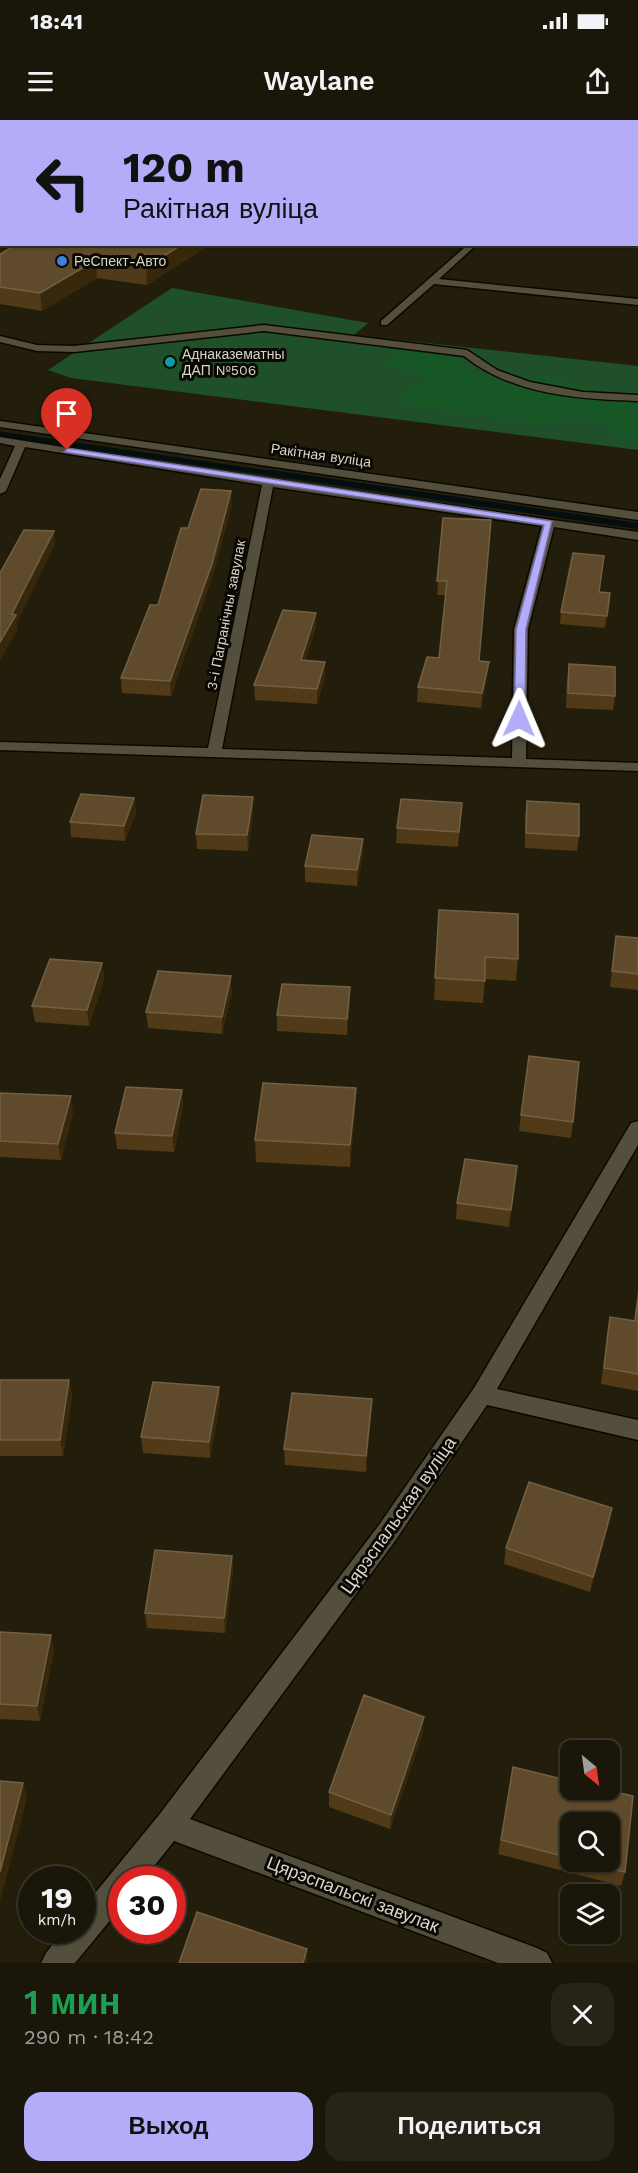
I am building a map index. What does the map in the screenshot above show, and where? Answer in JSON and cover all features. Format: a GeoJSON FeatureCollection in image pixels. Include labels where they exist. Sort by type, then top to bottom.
{"type":"FeatureCollection","features":[{"type":"Feature","properties":{"kind":"street"},"geometry":{"type":"LineString","coordinates":[[384,323],[471,246]]}},
{"type":"Feature","properties":{"kind":"street"},"geometry":{"type":"LineString","coordinates":[[432,281],[638,302]]}},
{"type":"Feature","properties":{"kind":"street"},"geometry":{"type":"LineString","coordinates":[[0,339],[37,348],[74,349],[264,328],[467,353],[491,371],[520,383],[573,392],[638,398]]}},
{"type":"Feature","properties":{"kind":"street","name":"Ракітная вуліца"},"geometry":{"type":"LineString","coordinates":[[0,424],[638,516]]}},
{"type":"Feature","properties":{"kind":"street"},"geometry":{"type":"LineString","coordinates":[[0,440],[268,483],[638,536]]}},
{"type":"Feature","properties":{"kind":"street"},"geometry":{"type":"LineString","coordinates":[[0,491],[22,443]]}},
{"type":"Feature","properties":{"kind":"street","name":"3-і Пагранічны завулак"},"geometry":{"type":"LineString","coordinates":[[214,753],[268,483]]}},
{"type":"Feature","properties":{"kind":"street"},"geometry":{"type":"LineString","coordinates":[[519,764],[521,629],[549,523]]}},
{"type":"Feature","properties":{"kind":"street"},"geometry":{"type":"LineString","coordinates":[[0,746],[638,767]]}},
{"type":"Feature","properties":{"kind":"street","name":"Цярэспальская вуліца"},"geometry":{"type":"LineString","coordinates":[[136,1866],[387,1533],[482,1395],[638,1128]]}},
{"type":"Feature","properties":{"kind":"street"},"geometry":{"type":"LineString","coordinates":[[482,1395],[638,1430]]}},
{"type":"Feature","properties":{"kind":"street","name":"Цярэспальскі завулак"},"geometry":{"type":"LineString","coordinates":[[169,1825],[537,1963]]}},
{"type":"Feature","properties":{"kind":"street"},"geometry":{"type":"LineString","coordinates":[[56,1963],[108,1900]]}},
{"type":"Feature","properties":{"kind":"green space"},"geometry":{"type":"Polygon","coordinates":[[[172,288],[368,323],[354,335],[638,366],[638,450],[71,378],[48,370],[172,288]]]}},
{"type":"Feature","properties":{"kind":"green space"},"geometry":{"type":"Polygon","coordinates":[[[408,348],[461,360],[479,378],[552,378],[586,388],[599,399],[638,402],[638,440],[609,435],[613,424],[575,418],[542,424],[400,404],[408,387],[430,380],[383,365],[408,348]]]}},
{"type":"Feature","properties":{"kind":"building"},"geometry":{"type":"Polygon","coordinates":[[[14,246],[180,246],[146,267],[96,260],[40,293],[0,287],[0,254],[14,246]]]}},
{"type":"Feature","properties":{"kind":"building"},"geometry":{"type":"Polygon","coordinates":[[[201,489],[231,491],[212,564],[170,681],[121,678],[150,605],[158,605],[181,528],[188,528],[201,489]]]}},
{"type":"Feature","properties":{"kind":"building"},"geometry":{"type":"Polygon","coordinates":[[[443,518],[491,520],[479,661],[489,662],[482,693],[418,687],[427,657],[439,658],[447,581],[437,581],[443,518]]]}},
{"type":"Feature","properties":{"kind":"building"},"geometry":{"type":"Polygon","coordinates":[[[24,530],[54,531],[12,614],[16,615],[0,642],[0,573],[24,530]]]}},
{"type":"Feature","properties":{"kind":"building"},"geometry":{"type":"Polygon","coordinates":[[[573,553],[604,556],[599,592],[610,593],[607,616],[561,612],[573,553]]]}},
{"type":"Feature","properties":{"kind":"building"},"geometry":{"type":"Polygon","coordinates":[[[283,610],[316,613],[301,660],[325,662],[317,689],[254,685],[283,610]]]}},
{"type":"Feature","properties":{"kind":"building"},"geometry":{"type":"Polygon","coordinates":[[[569,664],[615,667],[615,696],[568,693],[569,664]]]}},
{"type":"Feature","properties":{"kind":"building"},"geometry":{"type":"Polygon","coordinates":[[[81,794],[134,798],[124,826],[70,822],[81,794]]]}},
{"type":"Feature","properties":{"kind":"building"},"geometry":{"type":"Polygon","coordinates":[[[203,795],[253,797],[247,835],[196,834],[203,795]]]}},
{"type":"Feature","properties":{"kind":"building"},"geometry":{"type":"Polygon","coordinates":[[[401,799],[462,803],[459,832],[397,828],[401,799]]]}},
{"type":"Feature","properties":{"kind":"building"},"geometry":{"type":"Polygon","coordinates":[[[527,801],[579,804],[579,836],[526,833],[527,801]]]}},
{"type":"Feature","properties":{"kind":"building"},"geometry":{"type":"Polygon","coordinates":[[[312,835],[363,839],[357,870],[305,866],[312,835]]]}},
{"type":"Feature","properties":{"kind":"building"},"geometry":{"type":"Polygon","coordinates":[[[439,910],[518,914],[518,959],[485,957],[485,981],[435,978],[439,910]]]}},
{"type":"Feature","properties":{"kind":"building"},"geometry":{"type":"Polygon","coordinates":[[[616,936],[638,938],[638,974],[612,971],[616,936]]]}},
{"type":"Feature","properties":{"kind":"building"},"geometry":{"type":"Polygon","coordinates":[[[50,959],[102,963],[87,1010],[32,1006],[50,959]]]}},
{"type":"Feature","properties":{"kind":"building"},"geometry":{"type":"Polygon","coordinates":[[[158,971],[231,976],[222,1017],[146,1012],[158,971]]]}},
{"type":"Feature","properties":{"kind":"building"},"geometry":{"type":"Polygon","coordinates":[[[282,984],[350,987],[347,1019],[277,1015],[282,984]]]}},
{"type":"Feature","properties":{"kind":"building"},"geometry":{"type":"Polygon","coordinates":[[[529,1056],[579,1062],[573,1122],[521,1115],[529,1056]]]}},
{"type":"Feature","properties":{"kind":"building"},"geometry":{"type":"Polygon","coordinates":[[[263,1083],[356,1088],[350,1145],[255,1140],[263,1083]]]}},
{"type":"Feature","properties":{"kind":"building"},"geometry":{"type":"Polygon","coordinates":[[[126,1087],[182,1090],[172,1136],[115,1133],[126,1087]]]}},
{"type":"Feature","properties":{"kind":"building"},"geometry":{"type":"Polygon","coordinates":[[[0,1093],[71,1096],[58,1144],[0,1141],[0,1093]]]}},
{"type":"Feature","properties":{"kind":"building"},"geometry":{"type":"Polygon","coordinates":[[[465,1159],[517,1166],[511,1210],[457,1203],[465,1159]]]}},
{"type":"Feature","properties":{"kind":"building"},"geometry":{"type":"Polygon","coordinates":[[[638,1298],[638,1374],[604,1368],[610,1317],[635,1321],[638,1298]]]}},
{"type":"Feature","properties":{"kind":"building"},"geometry":{"type":"Polygon","coordinates":[[[0,1380],[69,1380],[60,1440],[0,1440],[0,1380]]]}},
{"type":"Feature","properties":{"kind":"building"},"geometry":{"type":"Polygon","coordinates":[[[153,1382],[219,1387],[209,1442],[141,1437],[153,1382]]]}},
{"type":"Feature","properties":{"kind":"building"},"geometry":{"type":"Polygon","coordinates":[[[292,1393],[372,1399],[366,1456],[284,1449],[292,1393]]]}},
{"type":"Feature","properties":{"kind":"building"},"geometry":{"type":"Polygon","coordinates":[[[529,1482],[612,1508],[593,1577],[506,1548],[529,1482]]]}},
{"type":"Feature","properties":{"kind":"building"},"geometry":{"type":"Polygon","coordinates":[[[155,1550],[232,1556],[224,1618],[145,1613],[155,1550]]]}},
{"type":"Feature","properties":{"kind":"building"},"geometry":{"type":"Polygon","coordinates":[[[0,1632],[51,1635],[37,1706],[0,1704],[0,1632]]]}},
{"type":"Feature","properties":{"kind":"building"},"geometry":{"type":"Polygon","coordinates":[[[364,1695],[424,1717],[391,1815],[329,1792],[364,1695]]]}},
{"type":"Feature","properties":{"kind":"building"},"geometry":{"type":"Polygon","coordinates":[[[513,1767],[560,1779],[560,1800],[620,1800],[620,1793],[633,1796],[625,1872],[620,1871],[620,1812],[560,1812],[560,1855],[501,1840],[513,1767]]]}},
{"type":"Feature","properties":{"kind":"building"},"geometry":{"type":"Polygon","coordinates":[[[0,1781],[23,1783],[0,1872],[0,1781]]]}},
{"type":"Feature","properties":{"kind":"building"},"geometry":{"type":"Polygon","coordinates":[[[197,1912],[307,1949],[303,1963],[179,1963],[197,1912]]]}},
{"type":"Feature","properties":{"kind":"waterway"},"geometry":{"type":"LineString","coordinates":[[0,434],[282,475]]}},
{"type":"Feature","properties":{"kind":"waterway"},"geometry":{"type":"LineString","coordinates":[[271,473],[638,526]]}},
{"type":"Feature","properties":{"kind":"place","name":"РеСпект-Авто"},"geometry":{"type":"Point","coordinates":[62,261]}},
{"type":"Feature","properties":{"kind":"place","name":"Аднаказематны ДАП №506"},"geometry":{"type":"Point","coordinates":[170,362]}},
{"type":"Feature","properties":{"kind":"route"},"geometry":{"type":"LineString","coordinates":[[67,450],[268,483],[549,523],[521,629],[519,719]]}}]}
